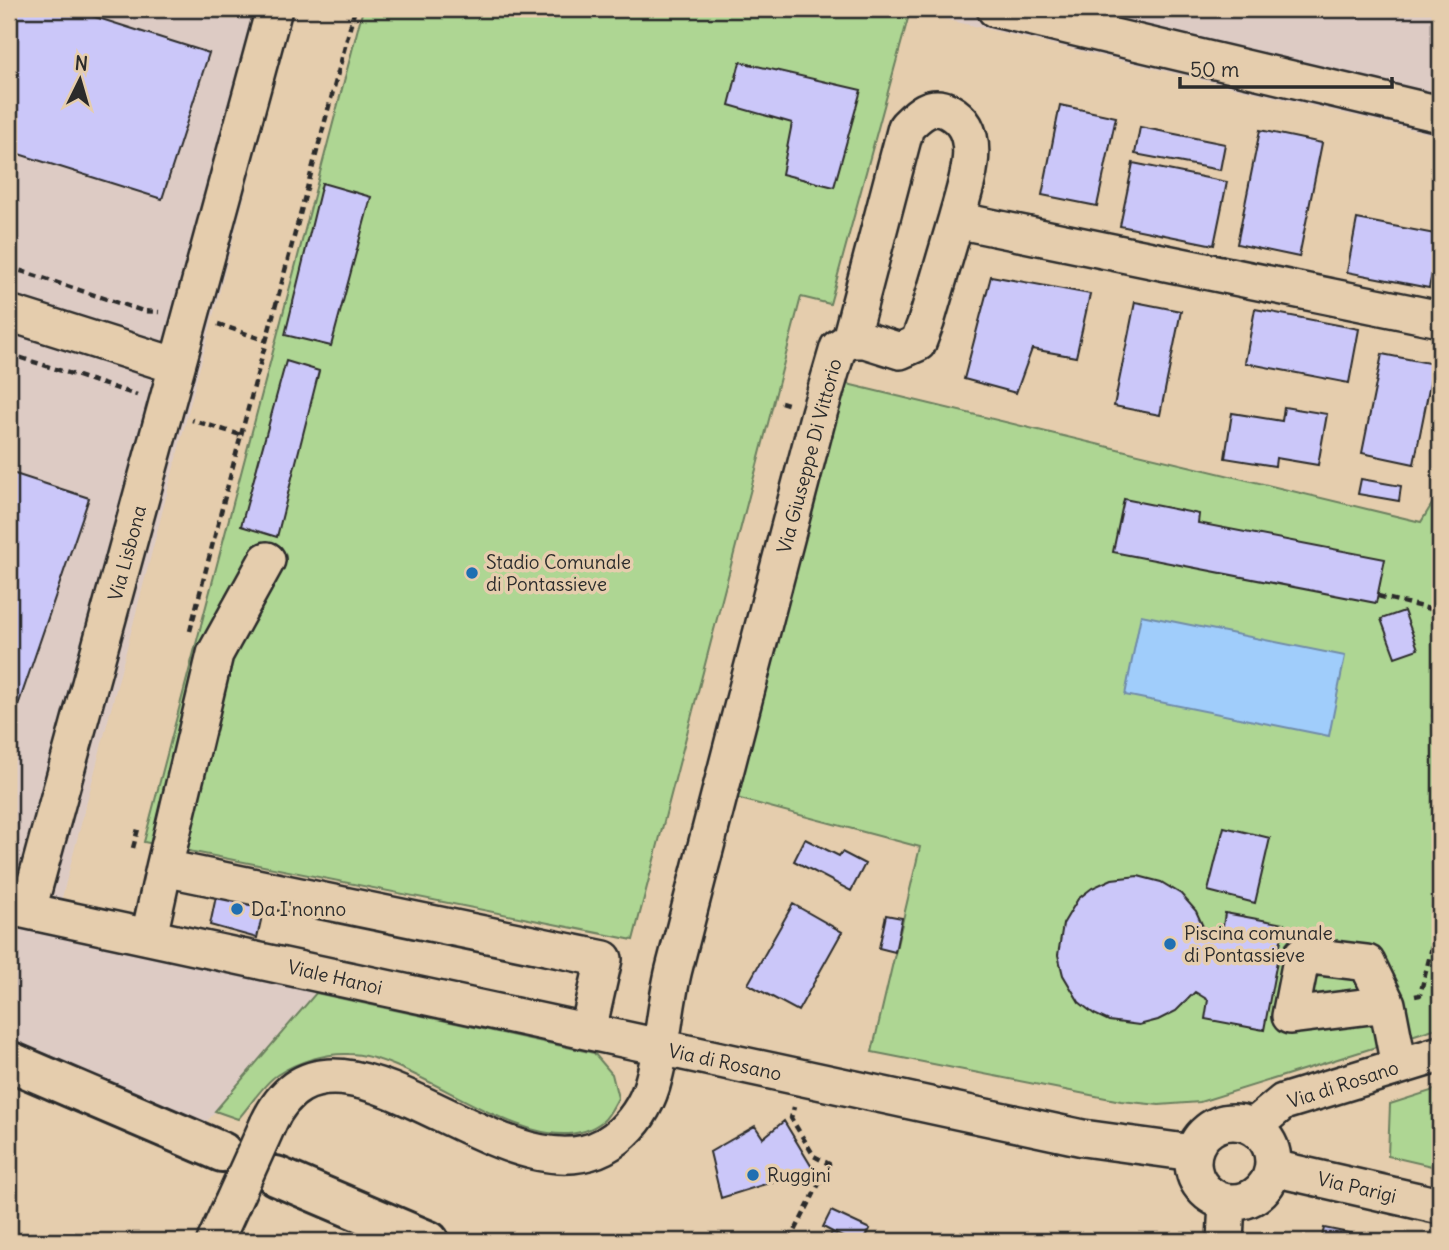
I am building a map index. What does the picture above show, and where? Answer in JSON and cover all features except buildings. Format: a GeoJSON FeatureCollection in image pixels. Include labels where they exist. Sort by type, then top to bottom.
{"type":"FeatureCollection","features":[{"type":"Feature","properties":{"kind":"main road"},"geometry":{"type":"LineString","coordinates":[[9,1061],[222,1152]]}},
{"type":"Feature","properties":{"kind":"main road"},"geometry":{"type":"LineString","coordinates":[[276,1176],[429,1241]]}},
{"type":"Feature","properties":{"kind":"street","name":"Via Lisbona"},"geometry":{"type":"LineString","coordinates":[[18,909],[177,366],[274,9]]}},
{"type":"Feature","properties":{"kind":"street"},"geometry":{"type":"LineString","coordinates":[[995,9],[1440,114]]}},
{"type":"Feature","properties":{"kind":"street","name":"Via Giuseppe Di Vittorio"},"geometry":{"type":"LineString","coordinates":[[661,1047],[674,970],[838,348],[850,340],[865,340],[900,351],[918,343],[956,220],[970,169],[970,139],[961,118],[941,107],[921,112],[906,127],[850,340]]}},
{"type":"Feature","properties":{"kind":"street"},"geometry":{"type":"LineString","coordinates":[[956,220],[1440,319]]}},
{"type":"Feature","properties":{"kind":"street"},"geometry":{"type":"LineString","coordinates":[[9,313],[177,366]]}},
{"type":"Feature","properties":{"kind":"street"},"geometry":{"type":"LineString","coordinates":[[149,936],[215,654],[267,560]]}},
{"type":"Feature","properties":{"kind":"street"},"geometry":{"type":"LineString","coordinates":[[164,868],[604,959],[588,1030]]}},
{"type":"Feature","properties":{"kind":"street","name":"Viale Hanoi"},"geometry":{"type":"LineString","coordinates":[[18,909],[661,1047]]}},
{"type":"Feature","properties":{"kind":"street"},"geometry":{"type":"LineString","coordinates":[[1387,1004],[1399,1066]]}},
{"type":"Feature","properties":{"kind":"street","name":"Via di Rosano"},"geometry":{"type":"LineString","coordinates":[[215,1241],[283,1097],[305,1082],[338,1077],[374,1084],[521,1148],[541,1154],[575,1156],[608,1145],[624,1132],[637,1116],[654,1080],[661,1047],[1083,1138],[1193,1153]]}},
{"type":"Feature","properties":{"kind":"street","name":"Via di Rosano"},"geometry":{"type":"LineString","coordinates":[[1253,1127],[1283,1102],[1440,1055]]}},
{"type":"Feature","properties":{"kind":"street"},"geometry":{"type":"LineString","coordinates":[[1233,1122],[1253,1127],[1267,1140],[1273,1158],[1273,1168],[1260,1193],[1240,1202],[1227,1202],[1204,1191],[1193,1170],[1193,1153],[1204,1134],[1212,1127],[1233,1122]]}},
{"type":"Feature","properties":{"kind":"street","name":"Via Parigi"},"geometry":{"type":"LineString","coordinates":[[1273,1168],[1440,1206]]}},
{"type":"Feature","properties":{"kind":"street"},"geometry":{"type":"LineString","coordinates":[[1225,1241],[1227,1202]]}},
{"type":"Feature","properties":{"kind":"path"},"geometry":{"type":"LineString","coordinates":[[189,635],[355,9]]}},
{"type":"Feature","properties":{"kind":"path"},"geometry":{"type":"LineString","coordinates":[[9,267],[143,311],[167,313]]}},
{"type":"Feature","properties":{"kind":"path"},"geometry":{"type":"LineString","coordinates":[[218,324],[267,341]]}},
{"type":"Feature","properties":{"kind":"path"},"geometry":{"type":"LineString","coordinates":[[9,354],[143,397]]}},
{"type":"Feature","properties":{"kind":"path"},"geometry":{"type":"LineString","coordinates":[[186,418],[241,435]]}},
{"type":"Feature","properties":{"kind":"path"},"geometry":{"type":"LineString","coordinates":[[1377,596],[1430,609],[1440,628]]}},
{"type":"Feature","properties":{"kind":"path"},"geometry":{"type":"LineString","coordinates":[[1440,664],[1434,716],[1440,744]]}},
{"type":"Feature","properties":{"kind":"path"},"geometry":{"type":"LineString","coordinates":[[133,848],[140,822]]}},
{"type":"Feature","properties":{"kind":"path"},"geometry":{"type":"LineString","coordinates":[[1387,1004],[1420,995],[1440,915]]}},
{"type":"Feature","properties":{"kind":"path"},"geometry":{"type":"LineString","coordinates":[[790,1241],[829,1164],[814,1156],[791,1118],[795,1101]]}},
{"type":"Feature","properties":{"kind":"shaded area"},"geometry":{"type":"Polygon","coordinates":[[[9,9],[293,9],[52,936],[316,993],[204,1125],[9,1043],[9,9]]]}},
{"type":"Feature","properties":{"kind":"shaded area"},"geometry":{"type":"Polygon","coordinates":[[[902,9],[1440,9],[1440,136],[910,11],[902,9]]]}},
{"type":"Feature","properties":{"kind":"green space","name":"Stadio Comunale di Pontassieve"},"geometry":{"type":"Polygon","coordinates":[[[363,9],[910,11],[830,304],[801,297],[633,940],[144,842],[363,9]]]}},
{"type":"Feature","properties":{"kind":"green space"},"geometry":{"type":"Polygon","coordinates":[[[843,383],[1421,522],[1440,491],[1440,552],[1435,565],[1440,566],[1440,1027],[1200,1102],[1159,1105],[1121,1101],[872,1052],[920,847],[729,796],[843,383]]]}},
{"type":"Feature","properties":{"kind":"green space"},"geometry":{"type":"Polygon","coordinates":[[[316,993],[594,1053],[612,1074],[618,1098],[603,1121],[577,1133],[546,1133],[513,1123],[378,1059],[340,1054],[312,1059],[277,1075],[238,1119],[215,1111],[316,993]]]}},
{"type":"Feature","properties":{"kind":"green space"},"geometry":{"type":"Polygon","coordinates":[[[1440,1088],[1440,1168],[1388,1156],[1390,1104],[1440,1088]]]}},
{"type":"Feature","properties":{"kind":"water"},"geometry":{"type":"Polygon","coordinates":[[[1141,615],[1345,656],[1329,736],[1125,695],[1141,615]]]}},
{"type":"Feature","properties":{"kind":"place","name":"Stadio Comunale di Pontassieve"},"geometry":{"type":"Point","coordinates":[472,573]}},
{"type":"Feature","properties":{"kind":"place","name":"Da I'nonno"},"geometry":{"type":"Point","coordinates":[237,909]}},
{"type":"Feature","properties":{"kind":"place","name":"Piscina comunale di Pontassieve"},"geometry":{"type":"Point","coordinates":[1170,944]}},
{"type":"Feature","properties":{"kind":"place","name":"Ruggini"},"geometry":{"type":"Point","coordinates":[753,1175]}}]}
